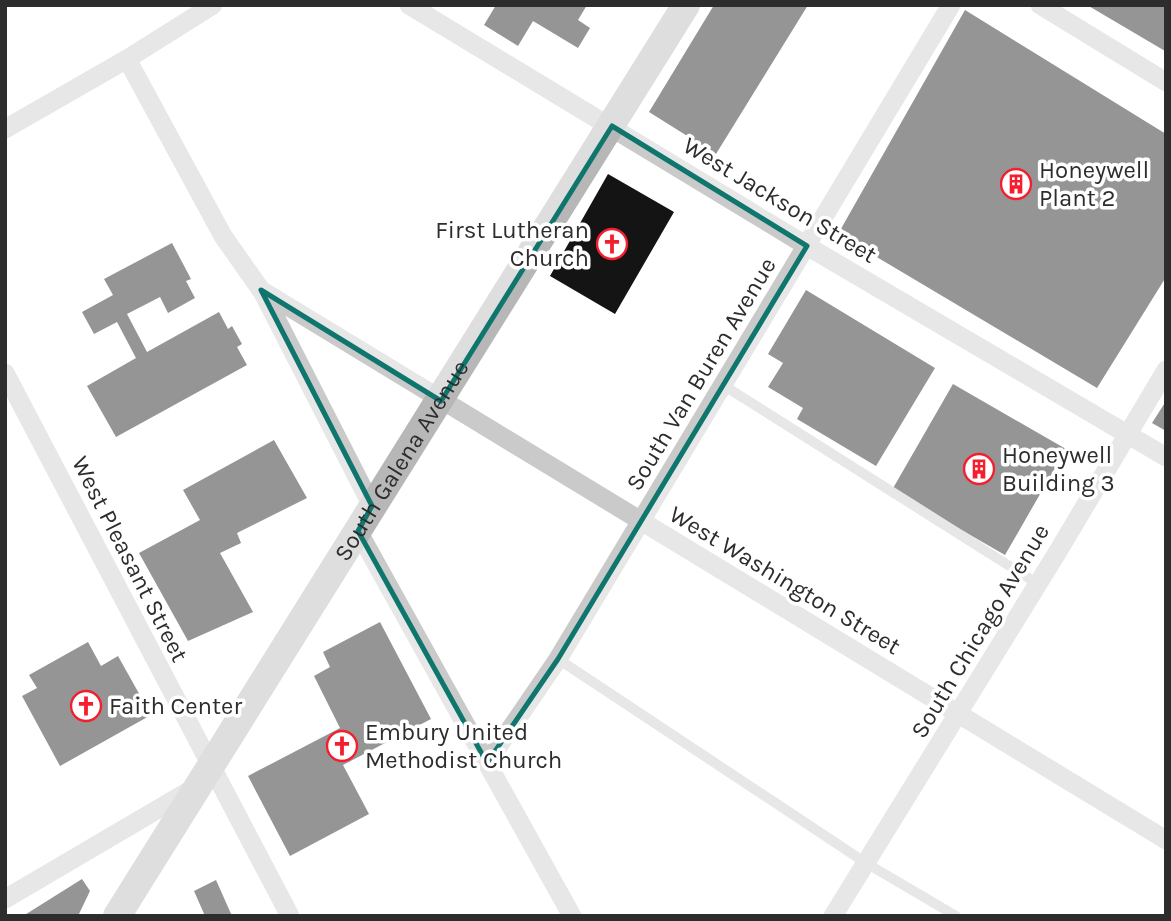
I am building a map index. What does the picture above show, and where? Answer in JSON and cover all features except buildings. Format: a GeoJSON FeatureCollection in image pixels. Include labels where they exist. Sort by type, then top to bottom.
{"type":"FeatureCollection","features":[{"type":"Feature","properties":{"kind":"main road","name":"South Galena Avenue"},"geometry":{"type":"LineString","coordinates":[[117,916],[686,5]]}},
{"type":"Feature","properties":{"kind":"street"},"geometry":{"type":"LineString","coordinates":[[5,128],[127,59],[214,5]]}},
{"type":"Feature","properties":{"kind":"street","name":"West Jackson Street"},"geometry":{"type":"LineString","coordinates":[[409,5],[807,246],[1166,457]]}},
{"type":"Feature","properties":{"kind":"street","name":"South Van Buren Avenue"},"geometry":{"type":"LineString","coordinates":[[487,763],[558,659],[951,5]]}},
{"type":"Feature","properties":{"kind":"street"},"geometry":{"type":"LineString","coordinates":[[1040,5],[1166,82]]}},
{"type":"Feature","properties":{"kind":"street"},"geometry":{"type":"LineString","coordinates":[[127,59],[223,236],[261,290],[372,506]]}},
{"type":"Feature","properties":{"kind":"street","name":"West Washington Street"},"geometry":{"type":"LineString","coordinates":[[261,290],[1166,840]]}},
{"type":"Feature","properties":{"kind":"street","name":"South Chicago Avenue"},"geometry":{"type":"LineString","coordinates":[[833,916],[1038,584],[1166,370]]}},
{"type":"Feature","properties":{"kind":"street","name":"West Pleasant Street"},"geometry":{"type":"LineString","coordinates":[[5,373],[204,777],[290,916]]}},
{"type":"Feature","properties":{"kind":"street"},"geometry":{"type":"LineString","coordinates":[[358,531],[572,916]]}},
{"type":"Feature","properties":{"kind":"street"},"geometry":{"type":"LineString","coordinates":[[5,899],[204,777]]}},
{"type":"Feature","properties":{"kind":"lane"},"geometry":{"type":"LineString","coordinates":[[723,385],[1038,584]]}},
{"type":"Feature","properties":{"kind":"lane"},"geometry":{"type":"LineString","coordinates":[[558,659],[866,863],[956,916]]}},
{"type":"Feature","properties":{"kind":"highlighted area"},"geometry":{"type":"Polygon","coordinates":[[[612,126],[807,246],[558,659],[487,763],[358,531],[372,506],[261,290],[441,401],[612,126]]]}},
{"type":"Feature","properties":{"kind":"place","name":"Honeywell Plant 2"},"geometry":{"type":"Point","coordinates":[1016,184]}},
{"type":"Feature","properties":{"kind":"place","name":"First Lutheran Church"},"geometry":{"type":"Point","coordinates":[612,244]}},
{"type":"Feature","properties":{"kind":"place","name":"Honeywell Building 3"},"geometry":{"type":"Point","coordinates":[979,469]}},
{"type":"Feature","properties":{"kind":"place","name":"Faith Center"},"geometry":{"type":"Point","coordinates":[86,706]}},
{"type":"Feature","properties":{"kind":"place","name":"Embury United Methodist Church"},"geometry":{"type":"Point","coordinates":[342,746]}}]}
